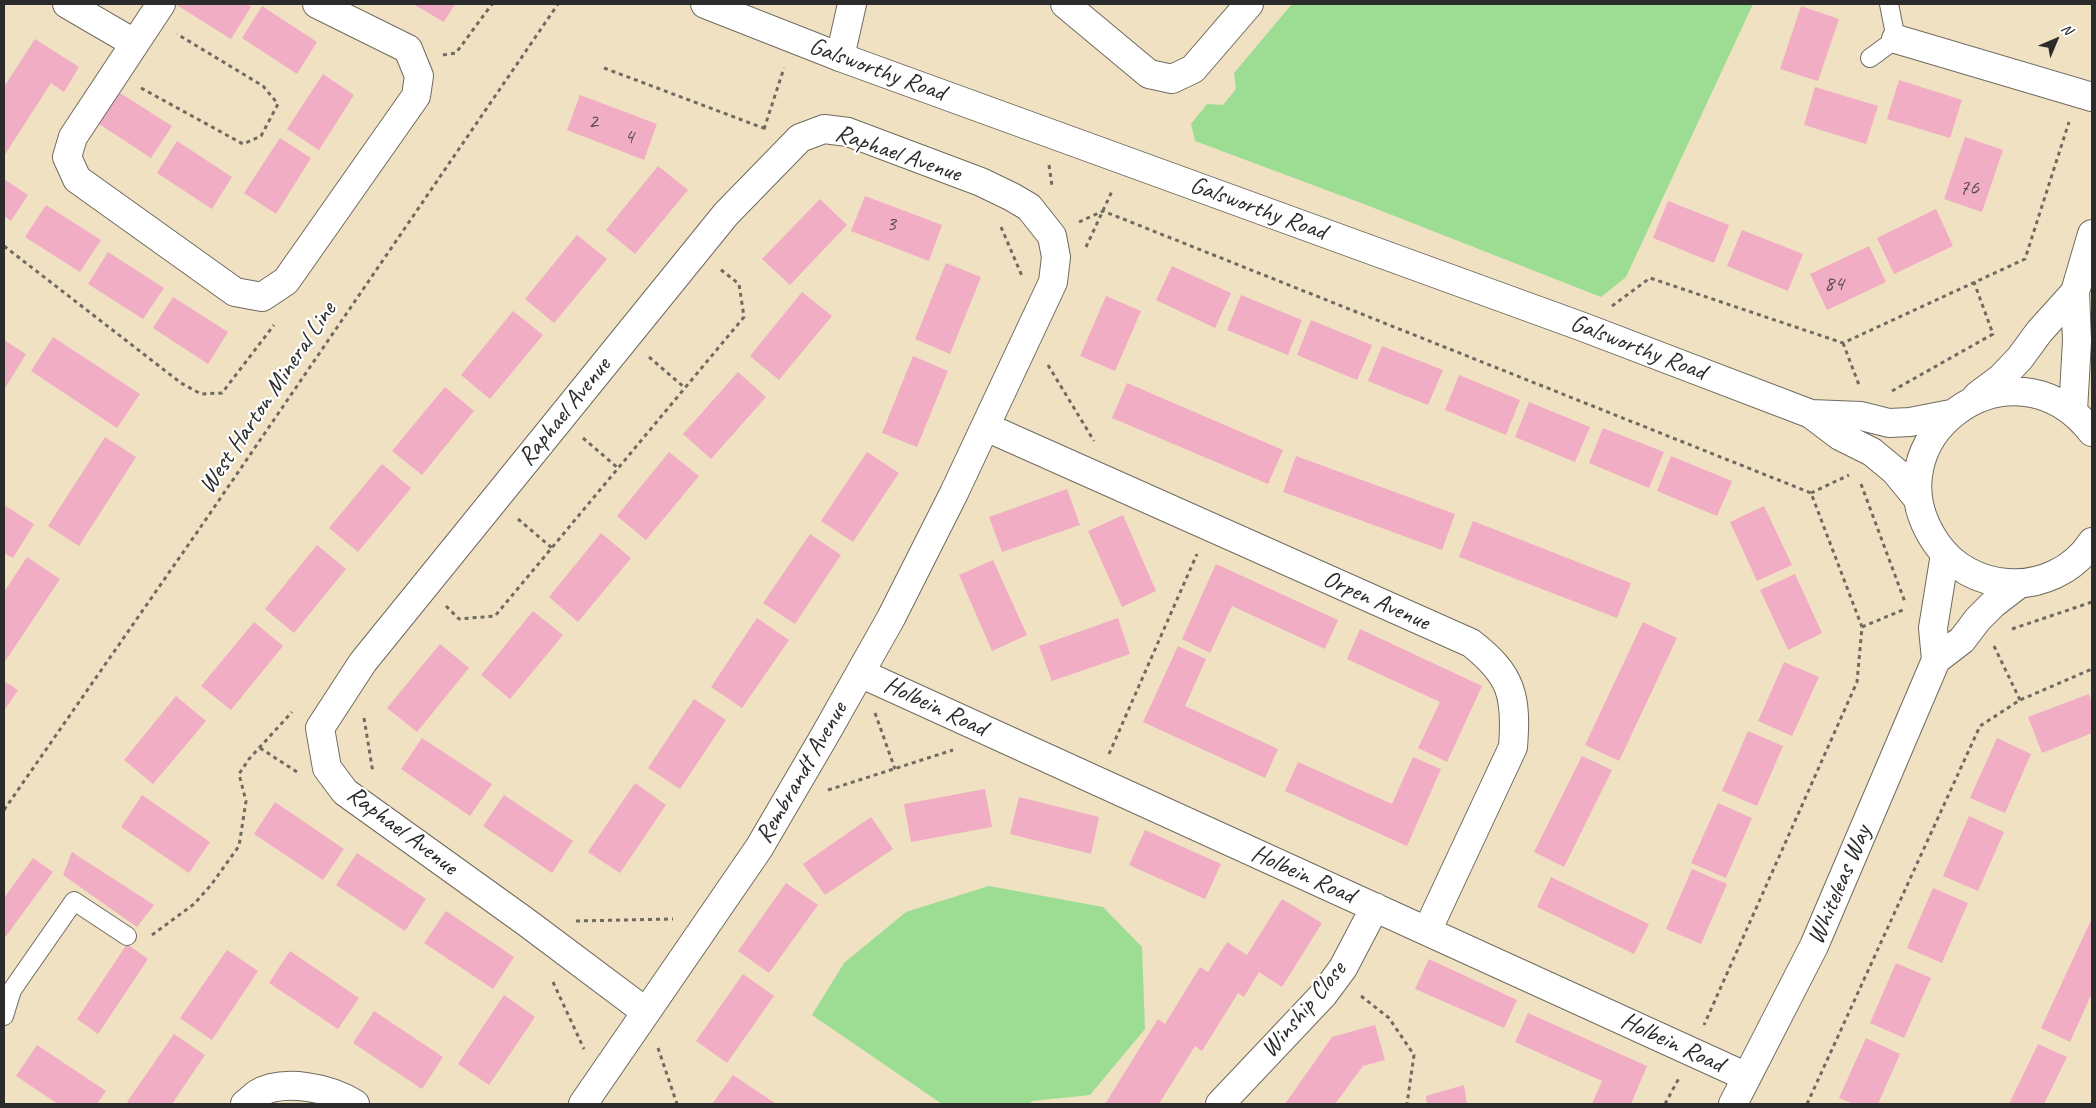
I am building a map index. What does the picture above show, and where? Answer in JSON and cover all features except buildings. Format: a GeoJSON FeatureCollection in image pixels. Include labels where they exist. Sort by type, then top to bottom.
{"type":"FeatureCollection","features":[{"type":"Feature","properties":{"kind":"street"},"geometry":{"type":"LineString","coordinates":[[66,4],[134,43]]}},
{"type":"Feature","properties":{"kind":"street"},"geometry":{"type":"LineString","coordinates":[[156,11],[73,137],[67,157],[77,179],[235,292],[262,296],[286,281],[416,96],[419,76],[408,49],[318,4]]}},
{"type":"Feature","properties":{"kind":"street","name":"Galsworthy Road"},"geometry":{"type":"LineString","coordinates":[[705,4],[840,57],[1583,327],[1811,414],[1840,436],[1872,452],[1896,471],[1918,499]]}},
{"type":"Feature","properties":{"kind":"street"},"geometry":{"type":"LineString","coordinates":[[840,57],[852,4]]}},
{"type":"Feature","properties":{"kind":"street"},"geometry":{"type":"LineString","coordinates":[[1065,4],[1149,74],[1172,79],[1193,68],[1249,4]]}},
{"type":"Feature","properties":{"kind":"street"},"geometry":{"type":"LineString","coordinates":[[1896,39],[2085,95]]}},
{"type":"Feature","properties":{"kind":"street","name":"Raphael Avenue"},"geometry":{"type":"LineString","coordinates":[[646,1012],[526,922],[345,792],[327,768],[320,728],[356,672],[560,418],[726,214],[800,138],[824,129],[848,132],[981,182],[1029,207],[1052,236],[1056,257],[1053,282],[987,424]]}},
{"type":"Feature","properties":{"kind":"street"},"geometry":{"type":"LineString","coordinates":[[2073,412],[2076,341],[2075,292],[2092,234]]}},
{"type":"Feature","properties":{"kind":"street"},"geometry":{"type":"LineString","coordinates":[[2075,292],[2001,378],[1962,407],[1931,438],[1919,467],[1918,499],[1926,529],[1944,554],[1970,573],[1994,582],[2019,584],[2044,579],[2068,568],[2086,551],[2092,542]]}},
{"type":"Feature","properties":{"kind":"street","name":"Galsworthy Road"},"geometry":{"type":"LineString","coordinates":[[1811,414],[1861,416],[1889,423],[1910,422],[1962,407],[1998,392],[2025,391],[2050,398],[2073,412],[2092,432]]}},
{"type":"Feature","properties":{"kind":"street","name":"Orpen Avenue"},"geometry":{"type":"LineString","coordinates":[[987,424],[1471,643],[1490,658],[1503,674],[1511,693],[1515,718],[1513,747],[1427,931]]}},
{"type":"Feature","properties":{"kind":"street","name":"Rembrandt Avenue"},"geometry":{"type":"LineString","coordinates":[[583,1104],[760,848],[891,618],[987,424]]}},
{"type":"Feature","properties":{"kind":"street","name":"Whiteleas Way"},"geometry":{"type":"LineString","coordinates":[[1733,1104],[1814,946],[1936,660],[1933,628],[1944,554]]}},
{"type":"Feature","properties":{"kind":"street","name":"Whiteleas Way"},"geometry":{"type":"LineString","coordinates":[[1936,660],[1962,640],[1978,619],[1993,604],[2019,584]]}},
{"type":"Feature","properties":{"kind":"street","name":"Holbein Road"},"geometry":{"type":"LineString","coordinates":[[860,673],[1747,1077]]}},
{"type":"Feature","properties":{"kind":"street","name":"Winship Close"},"geometry":{"type":"LineString","coordinates":[[1220,1104],[1323,995],[1337,977],[1375,908]]}},
{"type":"Feature","properties":{"kind":"street"},"geometry":{"type":"LineString","coordinates":[[245,1104],[258,1093],[286,1085],[317,1088],[355,1104]]}},
{"type":"Feature","properties":{"kind":"lane"},"geometry":{"type":"LineString","coordinates":[[1870,58],[1896,39],[1889,4]]}},
{"type":"Feature","properties":{"kind":"lane"},"geometry":{"type":"LineString","coordinates":[[4,1016],[12,990],[74,901],[127,936]]}},
{"type":"Feature","properties":{"kind":"path"},"geometry":{"type":"LineString","coordinates":[[412,60],[456,53],[492,4]]}},
{"type":"Feature","properties":{"kind":"path","name":"West Harton Mineral Line"},"geometry":{"type":"LineString","coordinates":[[4,810],[200,528],[558,4]]}},
{"type":"Feature","properties":{"kind":"path"},"geometry":{"type":"LineString","coordinates":[[114,74],[244,144],[261,136],[278,104],[263,86],[156,11]]}},
{"type":"Feature","properties":{"kind":"path"},"geometry":{"type":"LineString","coordinates":[[761,137],[793,39]]}},
{"type":"Feature","properties":{"kind":"path"},"geometry":{"type":"LineString","coordinates":[[604,68],[764,129],[800,138]]}},
{"type":"Feature","properties":{"kind":"path"},"geometry":{"type":"LineString","coordinates":[[1583,327],[1650,278],[1843,343],[2025,259],[2085,95]]}},
{"type":"Feature","properties":{"kind":"path"},"geometry":{"type":"LineString","coordinates":[[1084,251],[1125,161]]}},
{"type":"Feature","properties":{"kind":"path"},"geometry":{"type":"LineString","coordinates":[[1103,211],[1811,493],[1856,472]]}},
{"type":"Feature","properties":{"kind":"path"},"geometry":{"type":"LineString","coordinates":[[4,246],[181,383],[201,394],[222,393],[240,371],[283,313],[286,281]]}},
{"type":"Feature","properties":{"kind":"path"},"geometry":{"type":"LineString","coordinates":[[425,585],[459,619],[495,616],[744,317],[739,284],[697,250]]}},
{"type":"Feature","properties":{"kind":"path"},"geometry":{"type":"LineString","coordinates":[[1891,392],[1994,334],[1974,282]]}},
{"type":"Feature","properties":{"kind":"path"},"geometry":{"type":"LineString","coordinates":[[1030,334],[1097,445]]}},
{"type":"Feature","properties":{"kind":"path"},"geometry":{"type":"LineString","coordinates":[[626,338],[685,388]]}},
{"type":"Feature","properties":{"kind":"path"},"geometry":{"type":"LineString","coordinates":[[1843,343],[1860,388]]}},
{"type":"Feature","properties":{"kind":"path"},"geometry":{"type":"LineString","coordinates":[[560,418],[618,468]]}},
{"type":"Feature","properties":{"kind":"path"},"geometry":{"type":"LineString","coordinates":[[1860,481],[1907,608],[1862,627]]}},
{"type":"Feature","properties":{"kind":"path"},"geometry":{"type":"LineString","coordinates":[[1665,1104],[1692,1052],[1857,682],[1862,627],[1811,493]]}},
{"type":"Feature","properties":{"kind":"path"},"geometry":{"type":"LineString","coordinates":[[495,499],[552,548]]}},
{"type":"Feature","properties":{"kind":"path"},"geometry":{"type":"LineString","coordinates":[[1097,781],[1210,526]]}},
{"type":"Feature","properties":{"kind":"path"},"geometry":{"type":"LineString","coordinates":[[2008,631],[2092,602]]}},
{"type":"Feature","properties":{"kind":"path"},"geometry":{"type":"LineString","coordinates":[[1991,639],[2020,700]]}},
{"type":"Feature","properties":{"kind":"path"},"geometry":{"type":"LineString","coordinates":[[1807,1104],[1980,726],[2020,700],[2092,669]]}},
{"type":"Feature","properties":{"kind":"path"},"geometry":{"type":"LineString","coordinates":[[356,672],[381,818]]}},
{"type":"Feature","properties":{"kind":"path"},"geometry":{"type":"LineString","coordinates":[[860,673],[895,769]]}},
{"type":"Feature","properties":{"kind":"path"},"geometry":{"type":"LineString","coordinates":[[127,936],[148,938],[194,904],[212,885],[239,846],[246,801],[238,774],[296,708]]}},
{"type":"Feature","properties":{"kind":"path"},"geometry":{"type":"LineString","coordinates":[[785,804],[998,736]]}},
{"type":"Feature","properties":{"kind":"path"},"geometry":{"type":"LineString","coordinates":[[1337,977],[1389,1018],[1414,1055],[1407,1104]]}},
{"type":"Feature","properties":{"kind":"path"},"geometry":{"type":"LineString","coordinates":[[646,1012],[677,1104]]}},
{"type":"Feature","properties":{"kind":"green space"},"geometry":{"type":"Polygon","coordinates":[[[1292,4],[1753,4],[1626,277],[1601,297],[1369,206],[1195,141],[1191,124],[1207,104],[1223,105],[1236,89],[1234,73],[1292,4]]]}},
{"type":"Feature","properties":{"kind":"green space"},"geometry":{"type":"Polygon","coordinates":[[[989,886],[1103,907],[1142,947],[1145,1029],[1090,1095],[1032,1101],[1029,1104],[942,1104],[812,1015],[844,963],[906,912],[989,886]]]}}]}
